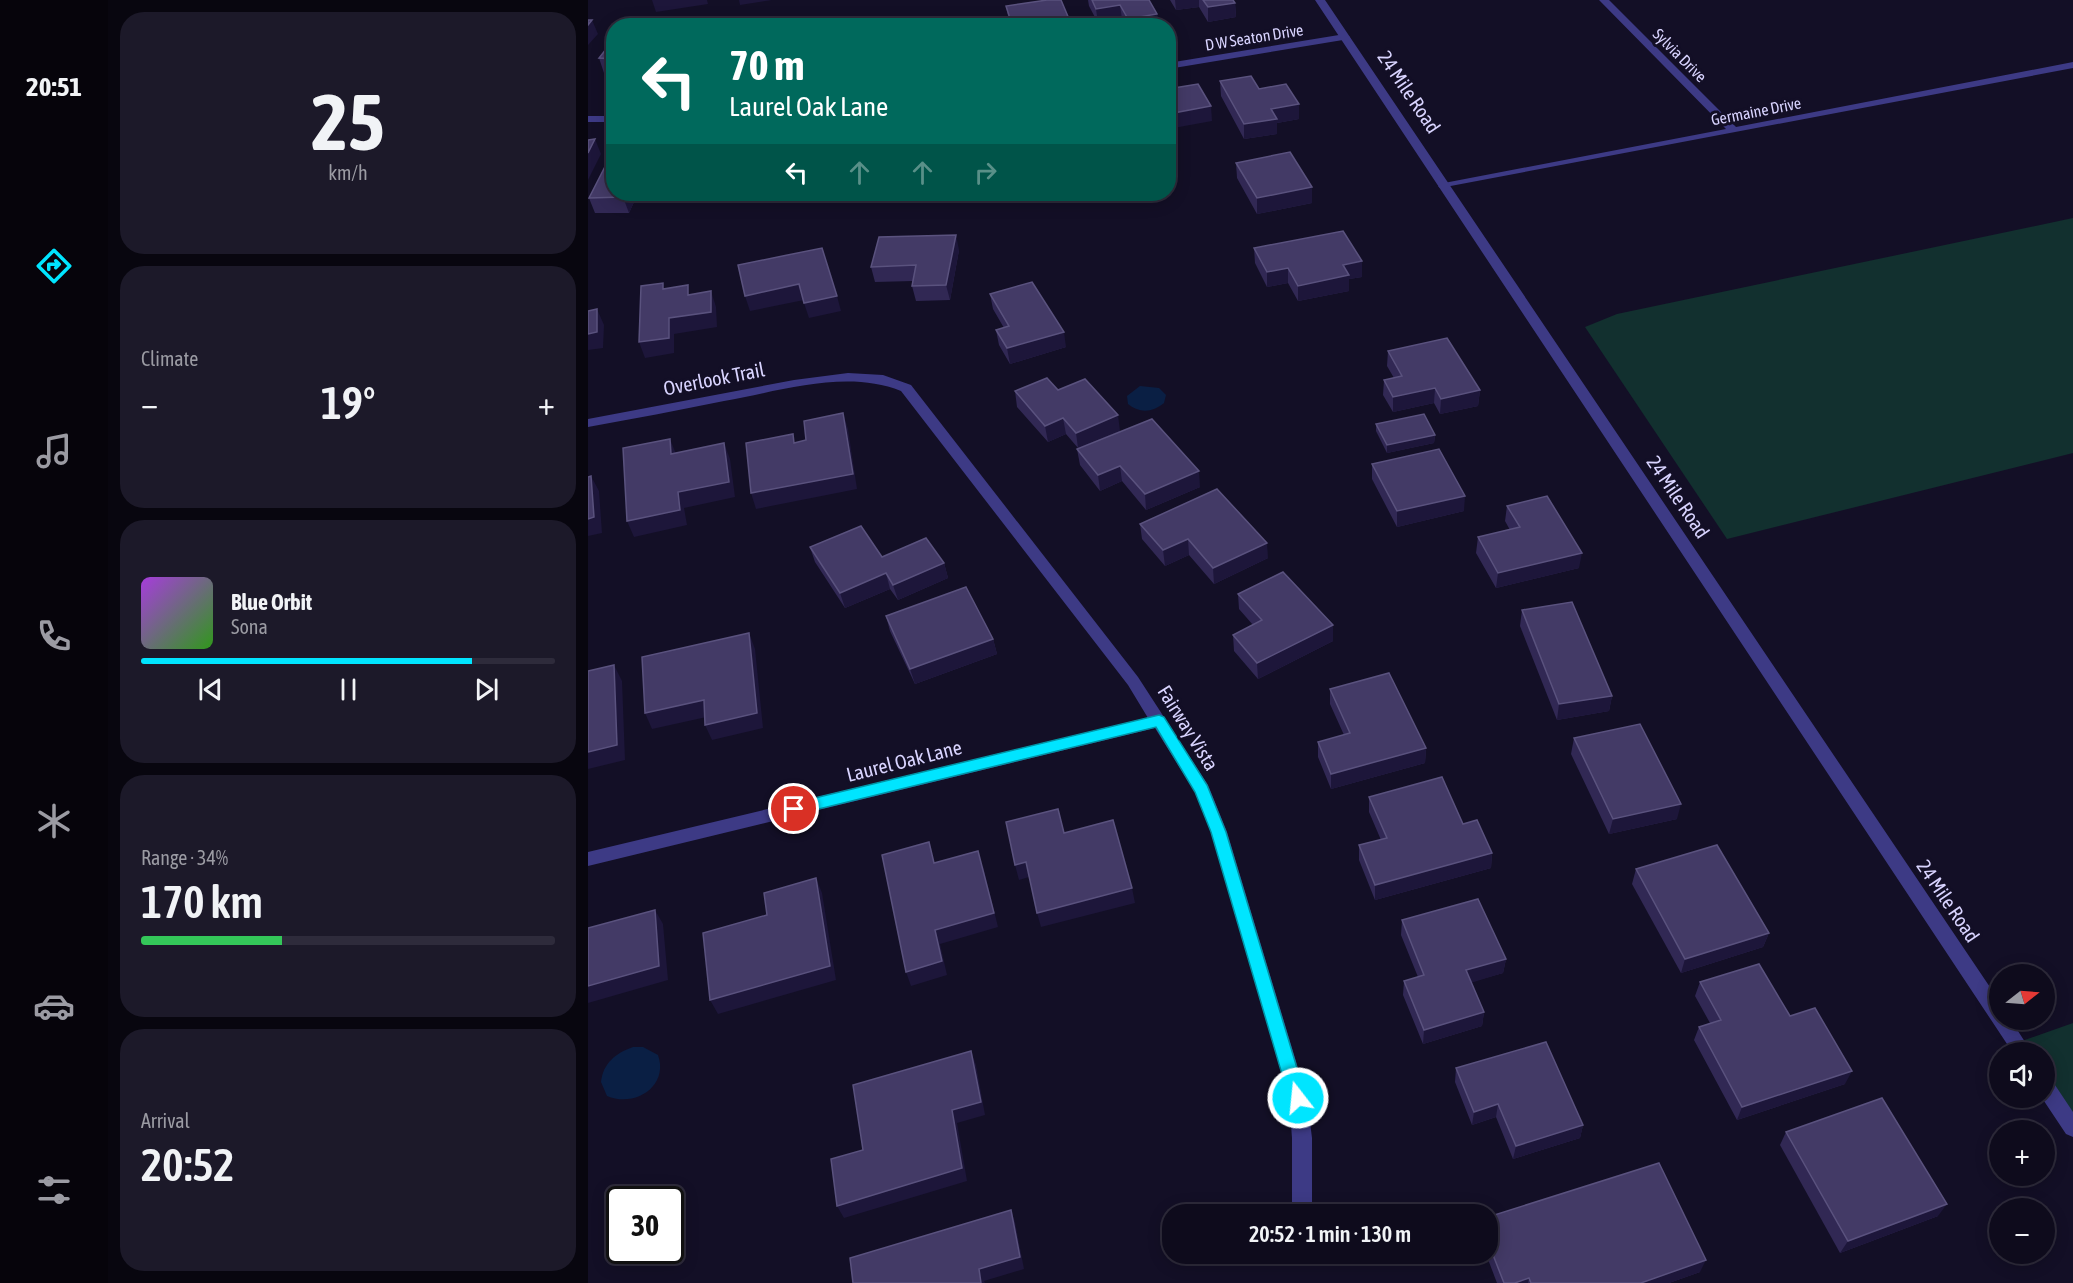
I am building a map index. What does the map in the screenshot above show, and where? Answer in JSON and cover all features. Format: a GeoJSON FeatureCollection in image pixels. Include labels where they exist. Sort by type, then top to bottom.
{"type":"FeatureCollection","features":[{"type":"Feature","properties":{"kind":"street","name":"24 Mile Road"},"geometry":{"type":"LineString","coordinates":[[1320,0],[1989,1003]]}},
{"type":"Feature","properties":{"kind":"street","name":"Sylvia Drive"},"geometry":{"type":"LineString","coordinates":[[1604,0],[1734,131]]}},
{"type":"Feature","properties":{"kind":"street","name":"D W Seaton Drive"},"geometry":{"type":"LineString","coordinates":[[1176,65],[1345,37]]}},
{"type":"Feature","properties":{"kind":"street","name":"Germaine Drive"},"geometry":{"type":"LineString","coordinates":[[1444,186],[2073,66]]}},
{"type":"Feature","properties":{"kind":"street"},"geometry":{"type":"LineString","coordinates":[[588,119],[606,119]]}},
{"type":"Feature","properties":{"kind":"street","name":"Overlook Trail"},"geometry":{"type":"LineString","coordinates":[[588,423],[783,386],[848,377]]}},
{"type":"Feature","properties":{"kind":"street","name":"Fairway Vista"},"geometry":{"type":"LineString","coordinates":[[848,377],[883,379],[906,388],[1101,639],[1159,721],[1202,790],[1219,832],[1298,1098],[1303,1167],[1302,1204]]}},
{"type":"Feature","properties":{"kind":"street","name":"Laurel Oak Lane"},"geometry":{"type":"LineString","coordinates":[[588,859],[1159,721]]}},
{"type":"Feature","properties":{"kind":"street"},"geometry":{"type":"LineString","coordinates":[[2055,1101],[2073,1128]]}},
{"type":"Feature","properties":{"kind":"green space"},"geometry":{"type":"Polygon","coordinates":[[[2073,218],[2073,453],[1727,539],[1585,327],[1617,314],[2073,218]]]}},
{"type":"Feature","properties":{"kind":"green space"},"geometry":{"type":"Polygon","coordinates":[[[2073,1023],[2073,1128],[2055,1100],[2055,1042],[2019,1042],[2073,1023]]]}},
{"type":"Feature","properties":{"kind":"water"},"geometry":{"type":"Polygon","coordinates":[[[1140,386],[1159,388],[1166,395],[1164,403],[1146,411],[1128,404],[1127,396],[1140,386]]]}},
{"type":"Feature","properties":{"kind":"water"},"geometry":{"type":"Polygon","coordinates":[[[633,1047],[643,1047],[658,1055],[659,1076],[647,1092],[638,1096],[618,1099],[607,1096],[601,1082],[604,1069],[621,1052],[633,1047]]]}},
{"type":"Feature","properties":{"kind":"building"},"geometry":{"type":"Polygon","coordinates":[[[1061,0],[1069,18],[1010,18],[1006,6],[1061,0]]]}},
{"type":"Feature","properties":{"kind":"building"},"geometry":{"type":"Polygon","coordinates":[[[1092,0],[1149,0],[1157,14],[1127,18],[1120,5],[1096,9],[1092,0]]]}},
{"type":"Feature","properties":{"kind":"building"},"geometry":{"type":"Polygon","coordinates":[[[1203,0],[1233,0],[1235,3],[1208,7],[1203,0]]]}},
{"type":"Feature","properties":{"kind":"building"},"geometry":{"type":"Polygon","coordinates":[[[606,49],[606,58],[599,58],[606,49]]]}},
{"type":"Feature","properties":{"kind":"building"},"geometry":{"type":"Polygon","coordinates":[[[1251,76],[1259,89],[1286,84],[1299,104],[1271,109],[1277,119],[1244,124],[1220,81],[1251,76]]]}},
{"type":"Feature","properties":{"kind":"building"},"geometry":{"type":"Polygon","coordinates":[[[1198,84],[1211,106],[1176,113],[1176,88],[1198,84]]]}},
{"type":"Feature","properties":{"kind":"building"},"geometry":{"type":"Polygon","coordinates":[[[595,139],[588,153],[588,140],[595,139]]]}},
{"type":"Feature","properties":{"kind":"building"},"geometry":{"type":"Polygon","coordinates":[[[1290,152],[1312,187],[1257,198],[1236,163],[1290,152]]]}},
{"type":"Feature","properties":{"kind":"building"},"geometry":{"type":"Polygon","coordinates":[[[606,165],[606,198],[589,198],[606,165]]]}},
{"type":"Feature","properties":{"kind":"building"},"geometry":{"type":"Polygon","coordinates":[[[1343,231],[1362,261],[1343,265],[1349,275],[1298,286],[1288,268],[1267,272],[1254,248],[1343,231]]]}},
{"type":"Feature","properties":{"kind":"building"},"geometry":{"type":"Polygon","coordinates":[[[956,235],[946,285],[912,286],[916,265],[871,267],[879,237],[956,235]]]}},
{"type":"Feature","properties":{"kind":"building"},"geometry":{"type":"Polygon","coordinates":[[[822,248],[837,296],[804,303],[799,284],[745,296],[738,265],[822,248]]]}},
{"type":"Feature","properties":{"kind":"building"},"geometry":{"type":"Polygon","coordinates":[[[1032,282],[1064,332],[1007,348],[996,330],[1009,326],[990,294],[1032,282]]]}},
{"type":"Feature","properties":{"kind":"building"},"geometry":{"type":"Polygon","coordinates":[[[663,283],[663,289],[688,285],[688,295],[711,291],[711,312],[669,318],[669,338],[639,342],[641,286],[663,283]]]}},
{"type":"Feature","properties":{"kind":"building"},"geometry":{"type":"Polygon","coordinates":[[[597,309],[597,332],[588,334],[588,311],[597,309]]]}},
{"type":"Feature","properties":{"kind":"building"},"geometry":{"type":"Polygon","coordinates":[[[1447,338],[1480,390],[1441,399],[1435,388],[1393,397],[1384,380],[1402,376],[1388,351],[1447,338]]]}},
{"type":"Feature","properties":{"kind":"building"},"geometry":{"type":"Polygon","coordinates":[[[1047,378],[1058,390],[1085,379],[1118,415],[1076,433],[1063,418],[1045,426],[1015,391],[1047,378]]]}},
{"type":"Feature","properties":{"kind":"building"},"geometry":{"type":"Polygon","coordinates":[[[843,413],[853,474],[751,493],[746,443],[793,434],[794,443],[806,440],[804,421],[843,413]]]}},
{"type":"Feature","properties":{"kind":"building"},"geometry":{"type":"Polygon","coordinates":[[[1424,414],[1435,435],[1387,445],[1376,424],[1424,414]]]}},
{"type":"Feature","properties":{"kind":"building"},"geometry":{"type":"Polygon","coordinates":[[[1152,419],[1199,471],[1145,494],[1120,466],[1098,475],[1077,449],[1152,419]]]}},
{"type":"Feature","properties":{"kind":"building"},"geometry":{"type":"Polygon","coordinates":[[[670,439],[671,454],[724,443],[729,482],[678,492],[680,510],[627,521],[623,448],[670,439]]]}},
{"type":"Feature","properties":{"kind":"building"},"geometry":{"type":"Polygon","coordinates":[[[1439,449],[1465,496],[1397,511],[1372,464],[1439,449]]]}},
{"type":"Feature","properties":{"kind":"building"},"geometry":{"type":"Polygon","coordinates":[[[591,476],[594,517],[588,519],[588,477],[591,476]]]}},
{"type":"Feature","properties":{"kind":"building"},"geometry":{"type":"Polygon","coordinates":[[[1217,489],[1267,543],[1213,568],[1188,539],[1163,550],[1140,524],[1217,489]]]}},
{"type":"Feature","properties":{"kind":"building"},"geometry":{"type":"Polygon","coordinates":[[[1547,496],[1582,553],[1498,573],[1478,537],[1520,527],[1507,506],[1547,496]]]}},
{"type":"Feature","properties":{"kind":"building"},"geometry":{"type":"Polygon","coordinates":[[[861,526],[882,557],[926,538],[944,563],[893,585],[886,573],[840,593],[810,547],[861,526]]]}},
{"type":"Feature","properties":{"kind":"building"},"geometry":{"type":"Polygon","coordinates":[[[1283,572],[1333,625],[1257,663],[1233,635],[1262,620],[1238,594],[1283,572]]]}},
{"type":"Feature","properties":{"kind":"building"},"geometry":{"type":"Polygon","coordinates":[[[966,587],[993,639],[910,669],[886,616],[966,587]]]}},
{"type":"Feature","properties":{"kind":"building"},"geometry":{"type":"Polygon","coordinates":[[[1572,602],[1612,696],[1559,704],[1522,610],[1572,602]]]}},
{"type":"Feature","properties":{"kind":"building"},"geometry":{"type":"Polygon","coordinates":[[[749,633],[757,713],[705,725],[704,700],[645,713],[642,657],[749,633]]]}},
{"type":"Feature","properties":{"kind":"building"},"geometry":{"type":"Polygon","coordinates":[[[614,665],[617,745],[588,752],[588,671],[614,665]]]}},
{"type":"Feature","properties":{"kind":"building"},"geometry":{"type":"Polygon","coordinates":[[[1389,673],[1426,748],[1331,774],[1318,742],[1350,733],[1330,689],[1389,673]]]}},
{"type":"Feature","properties":{"kind":"building"},"geometry":{"type":"Polygon","coordinates":[[[1640,724],[1681,804],[1613,819],[1574,738],[1640,724]]]}},
{"type":"Feature","properties":{"kind":"building"},"geometry":{"type":"Polygon","coordinates":[[[1442,777],[1463,824],[1477,820],[1492,853],[1375,885],[1359,845],[1387,838],[1369,797],[1442,777]]]}},
{"type":"Feature","properties":{"kind":"building"},"geometry":{"type":"Polygon","coordinates":[[[1058,809],[1064,833],[1113,820],[1132,888],[1037,913],[1026,862],[1015,865],[1006,822],[1058,809]]]}},
{"type":"Feature","properties":{"kind":"building"},"geometry":{"type":"Polygon","coordinates":[[[929,842],[934,863],[978,851],[994,913],[935,930],[942,961],[906,972],[882,855],[929,842]]]}},
{"type":"Feature","properties":{"kind":"building"},"geometry":{"type":"Polygon","coordinates":[[[1717,845],[1769,933],[1685,959],[1636,869],[1717,845]]]}},
{"type":"Feature","properties":{"kind":"building"},"geometry":{"type":"Polygon","coordinates":[[[816,878],[830,966],[710,1000],[703,933],[767,915],[764,893],[816,878]]]}},
{"type":"Feature","properties":{"kind":"building"},"geometry":{"type":"Polygon","coordinates":[[[1478,899],[1506,959],[1466,970],[1484,1012],[1424,1030],[1404,981],[1424,975],[1402,920],[1478,899]]]}},
{"type":"Feature","properties":{"kind":"building"},"geometry":{"type":"Polygon","coordinates":[[[655,910],[659,966],[588,986],[588,928],[655,910]]]}},
{"type":"Feature","properties":{"kind":"building"},"geometry":{"type":"Polygon","coordinates":[[[1759,964],[1790,1016],[1815,1008],[1852,1071],[1742,1107],[1699,1027],[1721,1020],[1700,982],[1759,964]]]}},
{"type":"Feature","properties":{"kind":"building"},"geometry":{"type":"Polygon","coordinates":[[[1546,1042],[1583,1125],[1516,1146],[1498,1104],[1474,1112],[1456,1068],[1546,1042]]]}},
{"type":"Feature","properties":{"kind":"building"},"geometry":{"type":"Polygon","coordinates":[[[971,1051],[981,1102],[952,1110],[962,1168],[837,1206],[831,1159],[863,1150],[853,1085],[971,1051]]]}},
{"type":"Feature","properties":{"kind":"building"},"geometry":{"type":"Polygon","coordinates":[[[1882,1098],[1947,1204],[1848,1241],[1786,1132],[1882,1098]]]}},
{"type":"Feature","properties":{"kind":"building"},"geometry":{"type":"Polygon","coordinates":[[[1659,1163],[1706,1260],[1641,1283],[1531,1283],[1529,1278],[1515,1283],[1504,1283],[1497,1264],[1498,1214],[1659,1163]]]}},
{"type":"Feature","properties":{"kind":"building"},"geometry":{"type":"Polygon","coordinates":[[[1011,1210],[1020,1257],[979,1269],[981,1283],[853,1283],[850,1258],[1011,1210]]]}},
{"type":"Feature","properties":{"kind":"route"},"geometry":{"type":"LineString","coordinates":[[794,809],[1159,721],[1202,790],[1219,832],[1298,1098]]}}]}
